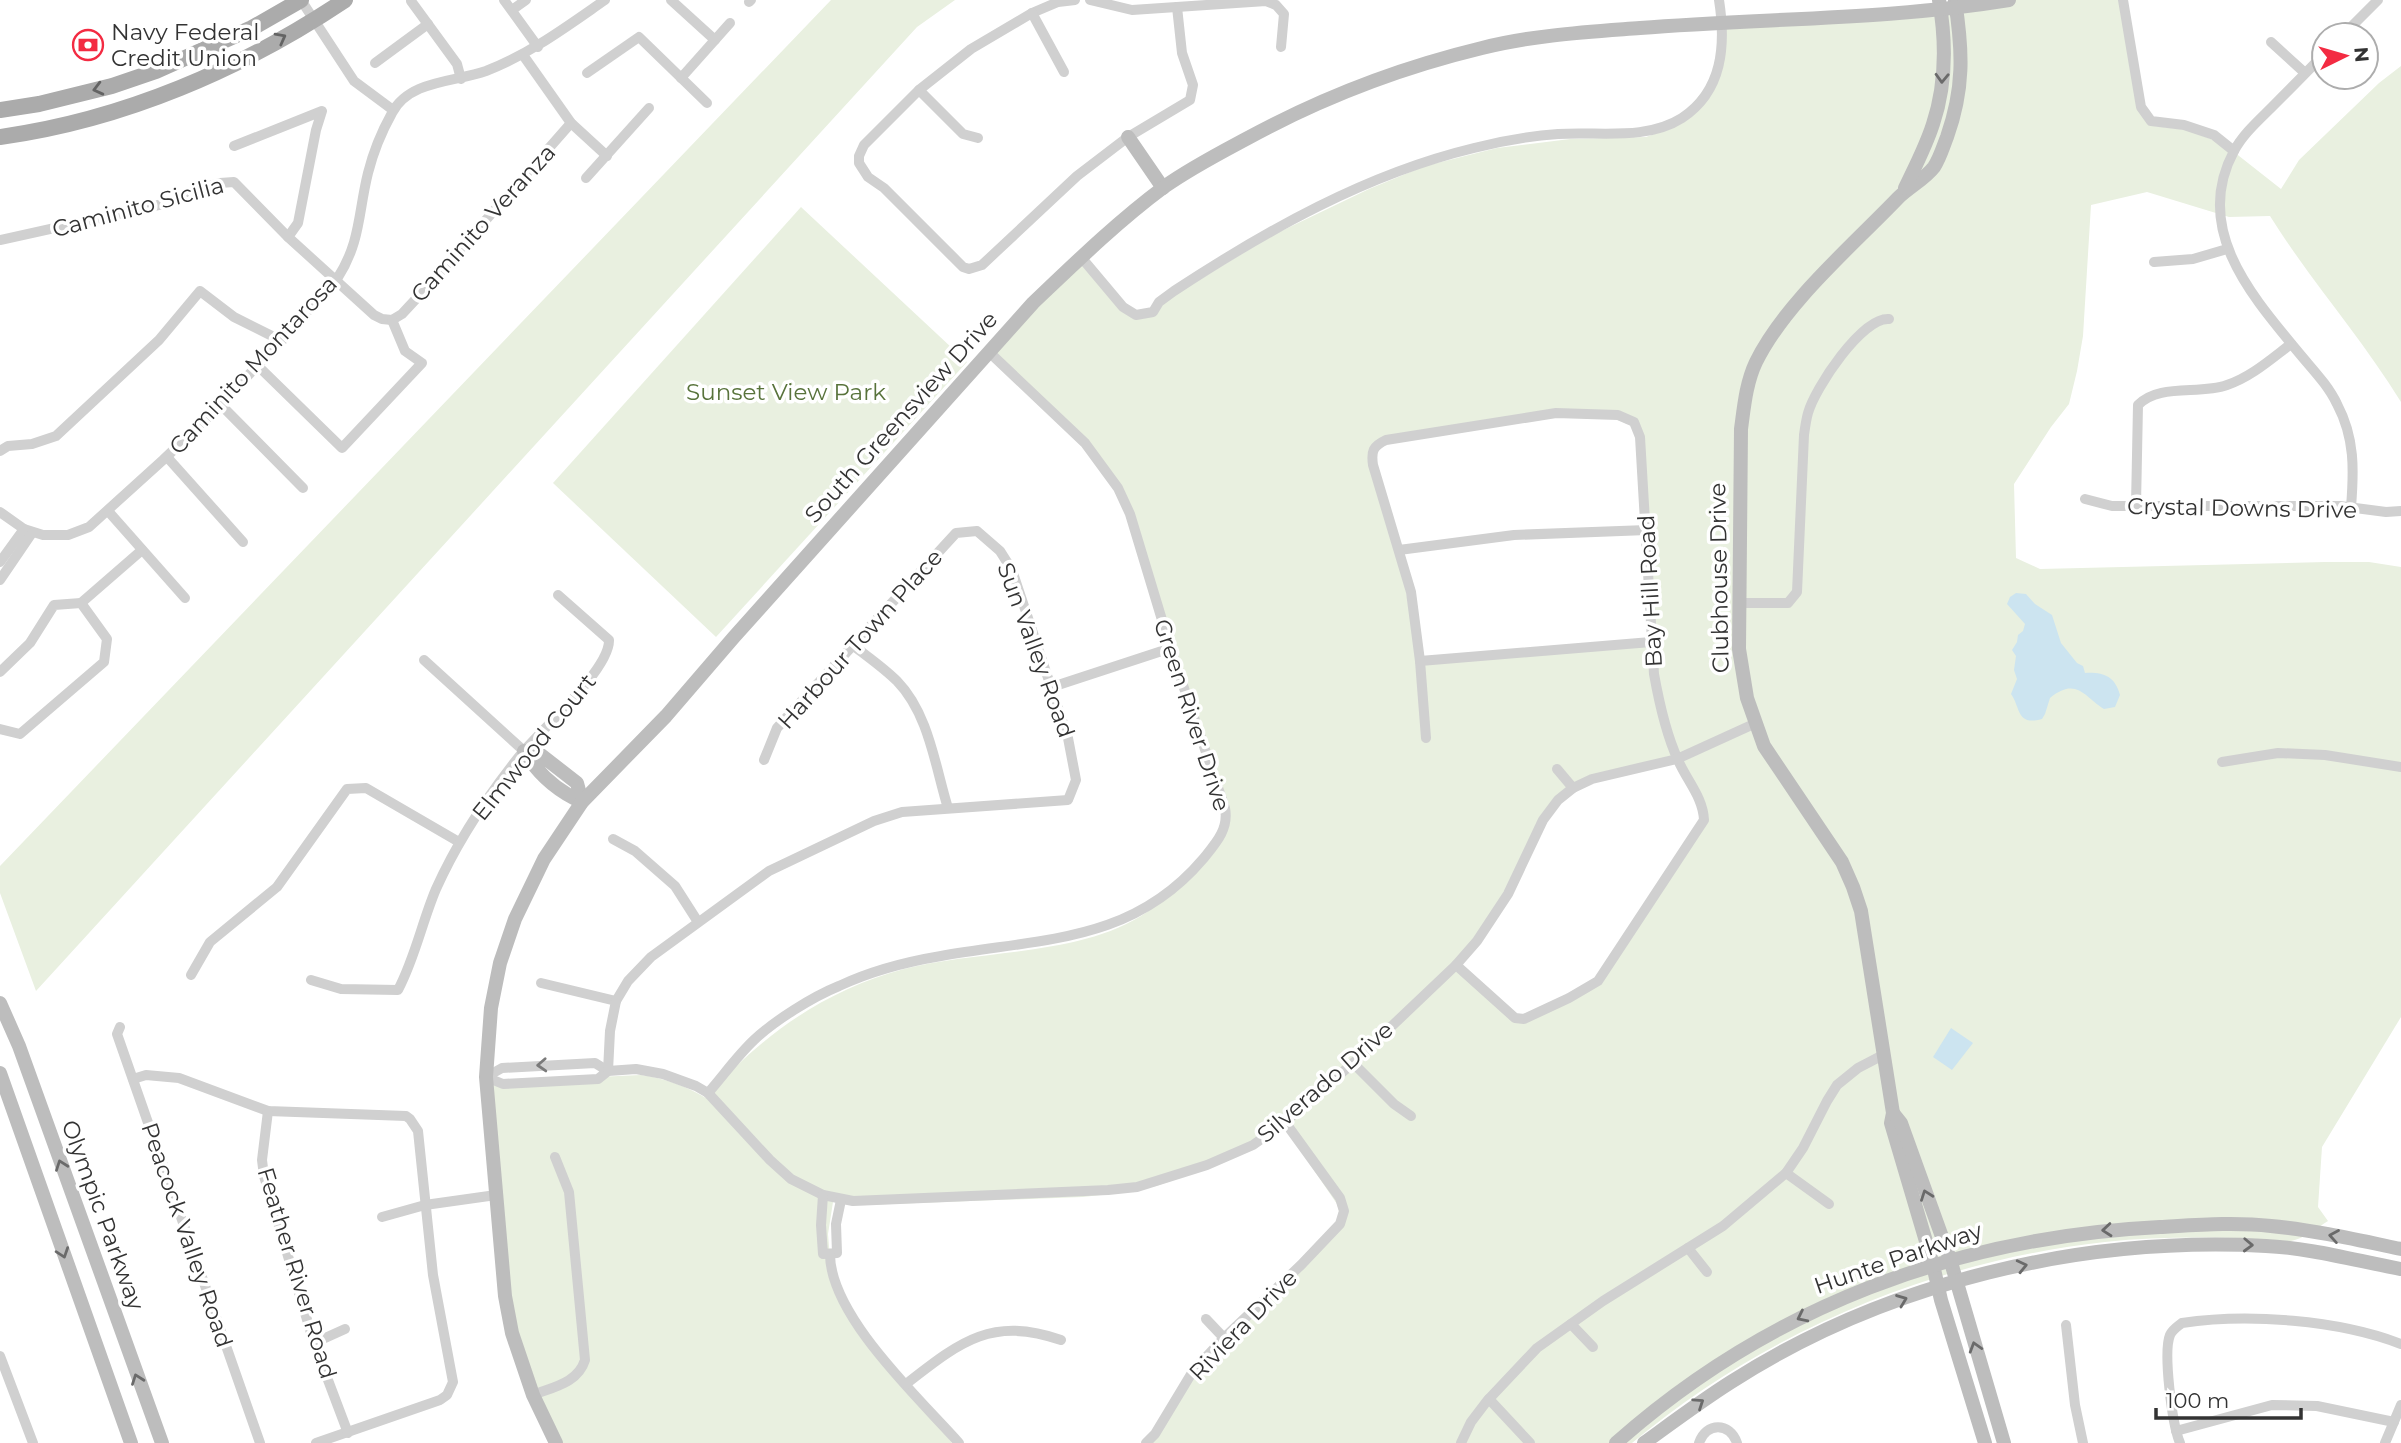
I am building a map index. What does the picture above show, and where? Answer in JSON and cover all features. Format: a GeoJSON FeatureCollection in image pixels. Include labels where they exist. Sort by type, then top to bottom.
{"type":"FeatureCollection","features":[{"type":"Feature","properties":{"kind":"main road"},"geometry":{"type":"LineString","coordinates":[[0,110],[39,104],[112,86],[156,71],[252,28],[301,0]]}},
{"type":"Feature","properties":{"kind":"main road"},"geometry":{"type":"LineString","coordinates":[[0,137],[96,117],[152,99],[204,77],[313,21],[345,0]]}},
{"type":"Feature","properties":{"kind":"street"},"geometry":{"type":"LineString","coordinates":[[301,0],[354,81],[393,110]]}},
{"type":"Feature","properties":{"kind":"street"},"geometry":{"type":"LineString","coordinates":[[504,0],[538,47]]}},
{"type":"Feature","properties":{"kind":"street"},"geometry":{"type":"LineString","coordinates":[[512,10],[526,0]]}},
{"type":"Feature","properties":{"kind":"street","name":"Caminito Montarosa"},"geometry":{"type":"LineString","coordinates":[[28,531],[51,536],[73,534],[89,527],[221,405],[337,279],[358,235],[369,171],[393,110],[403,98],[422,87],[461,79],[523,55],[605,0]]}},
{"type":"Feature","properties":{"kind":"street"},"geometry":{"type":"LineString","coordinates":[[671,0],[715,40]]}},
{"type":"Feature","properties":{"kind":"street"},"geometry":{"type":"LineString","coordinates":[[1075,0],[1058,2],[1032,13],[971,49],[919,90],[864,145],[859,156],[859,163],[867,177],[884,188],[958,264],[969,269],[982,265],[1077,176],[1128,137],[1185,103],[1192,95],[1193,85],[1182,53],[1177,7]]}},
{"type":"Feature","properties":{"kind":"street"},"geometry":{"type":"LineString","coordinates":[[1090,0],[1132,9],[1266,1],[1276,5],[1284,15],[1281,47]]}},
{"type":"Feature","properties":{"kind":"street"},"geometry":{"type":"LineString","coordinates":[[1081,257],[1123,307],[1136,315],[1153,312],[1159,302],[1174,290],[1289,221],[1410,167],[1453,153],[1517,139],[1561,134],[1647,132],[1677,121],[1693,109],[1713,83],[1721,61],[1722,23],[1719,0]]}},
{"type":"Feature","properties":{"kind":"street","name":"South Greensview Drive"},"geometry":{"type":"LineString","coordinates":[[556,1443],[533,1395],[512,1333],[505,1296],[486,1077],[491,1008],[507,941],[533,878],[582,802],[667,716],[734,636],[1033,303],[1081,257],[1163,188],[1190,170],[1292,114],[1394,73],[1484,47],[1520,41],[1640,28],[2010,0]]}},
{"type":"Feature","properties":{"kind":"street"},"geometry":{"type":"LineString","coordinates":[[2123,0],[2144,114],[2156,123],[2184,125],[2214,135],[2234,151]]}},
{"type":"Feature","properties":{"kind":"street"},"geometry":{"type":"LineString","coordinates":[[2357,21],[2378,0]]}},
{"type":"Feature","properties":{"kind":"street"},"geometry":{"type":"LineString","coordinates":[[411,1],[457,64],[461,79]]}},
{"type":"Feature","properties":{"kind":"street","name":"Clubhouse Drive"},"geometry":{"type":"LineString","coordinates":[[1955,4],[1961,78],[1957,109],[1934,167],[1903,193],[1798,300],[1774,330],[1755,364],[1744,401],[1741,429],[1739,603],[1741,672],[1746,698],[1764,746],[1842,862],[1861,911],[1893,1113],[1891,1123],[1985,1443]]}},
{"type":"Feature","properties":{"kind":"street","name":"Clubhouse Drive"},"geometry":{"type":"LineString","coordinates":[[1903,193],[1933,125],[1942,92],[1940,5]]}},
{"type":"Feature","properties":{"kind":"street"},"geometry":{"type":"LineString","coordinates":[[1032,13],[1064,72]]}},
{"type":"Feature","properties":{"kind":"street"},"geometry":{"type":"LineString","coordinates":[[681,78],[730,23]]}},
{"type":"Feature","properties":{"kind":"street"},"geometry":{"type":"LineString","coordinates":[[375,63],[428,24]]}},
{"type":"Feature","properties":{"kind":"street"},"geometry":{"type":"LineString","coordinates":[[587,73],[639,37],[707,103]]}},
{"type":"Feature","properties":{"kind":"street"},"geometry":{"type":"LineString","coordinates":[[2271,42],[2305,73]]}},
{"type":"Feature","properties":{"kind":"street"},"geometry":{"type":"LineString","coordinates":[[523,55],[571,123],[607,156]]}},
{"type":"Feature","properties":{"kind":"street"},"geometry":{"type":"LineString","coordinates":[[2310,68],[2246,134],[2234,151],[2225,174],[2221,223],[2227,248],[2240,276],[2328,388],[2347,425],[2353,453],[2351,507]]}},
{"type":"Feature","properties":{"kind":"street"},"geometry":{"type":"LineString","coordinates":[[919,90],[962,134],[978,138]]}},
{"type":"Feature","properties":{"kind":"street"},"geometry":{"type":"LineString","coordinates":[[586,178],[649,108]]}},
{"type":"Feature","properties":{"kind":"street"},"geometry":{"type":"LineString","coordinates":[[234,146],[322,111],[299,222],[288,237],[374,315],[392,320],[405,351],[422,363],[342,447],[258,366]]}},
{"type":"Feature","properties":{"kind":"street","name":"Caminito Veranza"},"geometry":{"type":"LineString","coordinates":[[392,320],[402,314],[428,286],[571,123]]}},
{"type":"Feature","properties":{"kind":"street"},"geometry":{"type":"LineString","coordinates":[[1128,137],[1163,188]]}},
{"type":"Feature","properties":{"kind":"street","name":"Caminito Sicilia"},"geometry":{"type":"LineString","coordinates":[[0,240],[172,202],[220,183],[234,183],[288,237]]}},
{"type":"Feature","properties":{"kind":"street"},"geometry":{"type":"LineString","coordinates":[[2154,262],[2193,259],[2227,248]]}},
{"type":"Feature","properties":{"kind":"street"},"geometry":{"type":"LineString","coordinates":[[0,452],[8,446],[32,444],[55,436],[159,340],[200,291],[234,317],[282,341]]}},
{"type":"Feature","properties":{"kind":"street"},"geometry":{"type":"LineString","coordinates":[[1739,603],[1788,603],[1797,592],[1803,447],[1808,412],[1824,381],[1849,348],[1874,322],[1889,318]]}},
{"type":"Feature","properties":{"kind":"street"},"geometry":{"type":"LineString","coordinates":[[2136,505],[2138,405],[2153,394],[2211,390],[2230,384],[2250,374],[2291,344]]}},
{"type":"Feature","properties":{"kind":"street","name":"Green River Drive"},"geometry":{"type":"LineString","coordinates":[[708,1093],[754,1040],[800,1007],[839,986],[904,963],[1055,940],[1093,930],[1157,902],[1188,876],[1225,827],[1226,814],[1130,514],[1108,472],[1085,443],[989,352]]}},
{"type":"Feature","properties":{"kind":"street"},"geometry":{"type":"LineString","coordinates":[[221,405],[303,488]]}},
{"type":"Feature","properties":{"kind":"street","name":"Bay Hill Road"},"geometry":{"type":"LineString","coordinates":[[1399,550],[1373,465],[1371,452],[1375,445],[1385,440],[1556,413],[1618,415],[1634,422],[1640,437],[1651,642],[1659,704],[1677,759],[1704,807],[1704,820],[1598,981],[1577,994],[1524,1018],[1515,1018],[1456,965]]}},
{"type":"Feature","properties":{"kind":"street"},"geometry":{"type":"LineString","coordinates":[[167,457],[243,542]]}},
{"type":"Feature","properties":{"kind":"street","name":"Crystal Downs Drive"},"geometry":{"type":"LineString","coordinates":[[2085,499],[2112,506],[2351,507],[2386,512],[2401,511]]}},
{"type":"Feature","properties":{"kind":"street"},"geometry":{"type":"LineString","coordinates":[[108,511],[185,598]]}},
{"type":"Feature","properties":{"kind":"street"},"geometry":{"type":"LineString","coordinates":[[0,512],[28,531]]}},
{"type":"Feature","properties":{"kind":"street"},"geometry":{"type":"LineString","coordinates":[[1426,738],[1420,661],[1410,592],[1399,550],[1514,534],[1647,530]]}},
{"type":"Feature","properties":{"kind":"street"},"geometry":{"type":"LineString","coordinates":[[0,562],[28,531]]}},
{"type":"Feature","properties":{"kind":"street"},"geometry":{"type":"LineString","coordinates":[[0,580],[28,531]]}},
{"type":"Feature","properties":{"kind":"street","name":"Harbour Town Place"},"geometry":{"type":"LineString","coordinates":[[764,760],[777,728],[941,547],[957,533],[969,531]]}},
{"type":"Feature","properties":{"kind":"street","name":"Sun Valley Road"},"geometry":{"type":"LineString","coordinates":[[948,808],[1068,800],[1076,780],[1069,738],[1012,570],[1000,551],[977,531],[969,531]]}},
{"type":"Feature","properties":{"kind":"street"},"geometry":{"type":"LineString","coordinates":[[0,672],[30,643],[54,605],[81,603],[142,550]]}},
{"type":"Feature","properties":{"kind":"street","name":"Elmwood Court"},"geometry":{"type":"LineString","coordinates":[[311,980],[341,989],[398,990],[411,963],[435,891],[459,842],[524,751],[602,663],[609,646],[606,635],[558,595]]}},
{"type":"Feature","properties":{"kind":"street"},"geometry":{"type":"LineString","coordinates":[[0,729],[20,734],[104,663],[107,639],[81,603]]}},
{"type":"Feature","properties":{"kind":"street"},"geometry":{"type":"LineString","coordinates":[[1420,661],[1651,642]]}},
{"type":"Feature","properties":{"kind":"street"},"geometry":{"type":"LineString","coordinates":[[608,1071],[610,1031],[616,1001],[628,981],[651,957],[769,871],[874,821],[902,812],[948,808],[926,731],[914,706],[897,681],[854,646]]}},
{"type":"Feature","properties":{"kind":"street"},"geometry":{"type":"LineString","coordinates":[[1052,687],[1171,648]]}},
{"type":"Feature","properties":{"kind":"street"},"geometry":{"type":"LineString","coordinates":[[424,660],[524,751],[541,755],[576,783],[582,802]]}},
{"type":"Feature","properties":{"kind":"street","name":"Silverado Drive"},"geometry":{"type":"LineString","coordinates":[[486,1077],[503,1084],[517,1084],[598,1079],[608,1071],[636,1069],[685,1081],[708,1093],[780,1170],[803,1186],[841,1200],[1112,1190],[1137,1187],[1178,1176],[1253,1145],[1286,1122],[1353,1063],[1456,965],[1477,941],[1508,894],[1543,820],[1558,800],[1573,788],[1592,779],[1677,759],[1756,723]]}},
{"type":"Feature","properties":{"kind":"street"},"geometry":{"type":"LineString","coordinates":[[2222,762],[2278,752],[2325,754],[2401,767]]}},
{"type":"Feature","properties":{"kind":"street"},"geometry":{"type":"LineString","coordinates":[[1557,769],[1573,788]]}},
{"type":"Feature","properties":{"kind":"street"},"geometry":{"type":"LineString","coordinates":[[191,975],[211,942],[277,887],[346,789],[366,788],[459,842]]}},
{"type":"Feature","properties":{"kind":"street"},"geometry":{"type":"LineString","coordinates":[[613,839],[635,851],[675,886],[698,922]]}},
{"type":"Feature","properties":{"kind":"street"},"geometry":{"type":"LineString","coordinates":[[541,982],[616,1001]]}},
{"type":"Feature","properties":{"kind":"street","name":"Olympic Parkway"},"geometry":{"type":"LineString","coordinates":[[0,1003],[19,1046],[162,1443]]}},
{"type":"Feature","properties":{"kind":"street","name":"Peacock Valley Road"},"geometry":{"type":"LineString","coordinates":[[120,1027],[117,1034],[260,1443]]}},
{"type":"Feature","properties":{"kind":"street"},"geometry":{"type":"LineString","coordinates":[[1461,1443],[1471,1422],[1489,1399],[1537,1348],[1603,1301],[1723,1226],[1786,1174],[1804,1148],[1837,1085],[1858,1068],[1883,1055]]}},
{"type":"Feature","properties":{"kind":"street","name":"Silverado Drive"},"geometry":{"type":"LineString","coordinates":[[486,1077],[502,1068],[595,1063],[608,1071]]}},
{"type":"Feature","properties":{"kind":"street"},"geometry":{"type":"LineString","coordinates":[[1353,1063],[1394,1104],[1411,1116]]}},
{"type":"Feature","properties":{"kind":"street"},"geometry":{"type":"LineString","coordinates":[[0,1073],[131,1443]]}},
{"type":"Feature","properties":{"kind":"street"},"geometry":{"type":"LineString","coordinates":[[133,1079],[146,1075],[178,1078],[268,1111],[405,1116],[418,1131],[440,1320],[453,1382],[447,1395],[440,1400],[317,1443]]}},
{"type":"Feature","properties":{"kind":"street","name":"Feather River Road"},"geometry":{"type":"LineString","coordinates":[[268,1111],[262,1160],[264,1176],[314,1343],[348,1433]]}},
{"type":"Feature","properties":{"kind":"street","name":"Clubhouse Drive"},"geometry":{"type":"LineString","coordinates":[[1893,1113],[1902,1123],[1950,1259],[2004,1443]]}},
{"type":"Feature","properties":{"kind":"street","name":"Riviera Drive"},"geometry":{"type":"LineString","coordinates":[[1146,1443],[1155,1434],[1193,1371],[1340,1224],[1344,1211],[1340,1198],[1286,1122]]}},
{"type":"Feature","properties":{"kind":"street"},"geometry":{"type":"LineString","coordinates":[[533,1395],[570,1381],[581,1373],[585,1360],[569,1192],[555,1157]]}},
{"type":"Feature","properties":{"kind":"street"},"geometry":{"type":"LineString","coordinates":[[1786,1174],[1829,1205]]}},
{"type":"Feature","properties":{"kind":"street"},"geometry":{"type":"LineString","coordinates":[[382,1217],[425,1205],[496,1195]]}},
{"type":"Feature","properties":{"kind":"street"},"geometry":{"type":"LineString","coordinates":[[823,1195],[823,1254],[837,1253],[836,1224],[841,1200]]}},
{"type":"Feature","properties":{"kind":"street","name":"Hunte Parkway"},"geometry":{"type":"LineString","coordinates":[[1616,1443],[1647,1415],[1691,1383],[1774,1331],[1843,1298],[1950,1259],[2004,1245],[2077,1233],[2220,1224],[2270,1226],[2401,1249]]}},
{"type":"Feature","properties":{"kind":"street","name":"Hunte Parkway"},"geometry":{"type":"LineString","coordinates":[[1644,1443],[1732,1381],[1780,1353],[1837,1325],[1955,1282],[2081,1253],[2220,1244],[2268,1246],[2401,1269]]}},
{"type":"Feature","properties":{"kind":"street"},"geometry":{"type":"LineString","coordinates":[[1688,1248],[1707,1272]]}},
{"type":"Feature","properties":{"kind":"street"},"geometry":{"type":"LineString","coordinates":[[830,1254],[836,1287],[856,1325],[959,1443]]}},
{"type":"Feature","properties":{"kind":"street"},"geometry":{"type":"LineString","coordinates":[[1206,1319],[1224,1338]]}},
{"type":"Feature","properties":{"kind":"street"},"geometry":{"type":"LineString","coordinates":[[2180,1443],[2170,1405],[2169,1338],[2173,1330],[2182,1323],[2263,1319],[2296,1321],[2354,1331],[2401,1344]]}},
{"type":"Feature","properties":{"kind":"street"},"geometry":{"type":"LineString","coordinates":[[1571,1324],[1592,1347]]}},
{"type":"Feature","properties":{"kind":"street"},"geometry":{"type":"LineString","coordinates":[[2066,1325],[2075,1405],[2083,1443]]}},
{"type":"Feature","properties":{"kind":"street"},"geometry":{"type":"LineString","coordinates":[[314,1343],[345,1329]]}},
{"type":"Feature","properties":{"kind":"street"},"geometry":{"type":"LineString","coordinates":[[906,1384],[953,1348],[987,1334],[1031,1332],[1062,1340]]}},
{"type":"Feature","properties":{"kind":"street"},"geometry":{"type":"LineString","coordinates":[[0,1356],[33,1443]]}},
{"type":"Feature","properties":{"kind":"street"},"geometry":{"type":"LineString","coordinates":[[1489,1399],[1530,1443]]}},
{"type":"Feature","properties":{"kind":"street"},"geometry":{"type":"LineString","coordinates":[[2176,1431],[2260,1407],[2279,1405],[2317,1406],[2394,1422]]}},
{"type":"Feature","properties":{"kind":"street"},"geometry":{"type":"LineString","coordinates":[[2385,1443],[2401,1405]]}},
{"type":"Feature","properties":{"kind":"street"},"geometry":{"type":"LineString","coordinates":[[1699,1443],[1707,1430],[1719,1427],[1731,1432],[1737,1443]]}},
{"type":"Feature","properties":{"kind":"green space"},"geometry":{"type":"Polygon","coordinates":[[[831,0],[955,0],[917,27],[36,991],[0,893],[0,866],[831,0]]]}},
{"type":"Feature","properties":{"kind":"green space"},"geometry":{"type":"Polygon","coordinates":[[[2012,0],[2123,0],[2142,112],[2155,126],[2187,130],[2216,141],[2281,189],[2299,160],[2371,91],[2380,91],[2380,82],[2401,66],[2401,402],[2270,216],[2229,217],[2147,192],[2091,205],[2083,336],[2069,404],[2014,484],[2016,558],[2040,569],[2325,562],[2369,562],[2401,567],[2401,1017],[2322,1147],[2318,1207],[2328,1221],[2291,1241],[2188,1238],[2105,1242],[2041,1251],[1915,1284],[1795,1335],[1738,1367],[1684,1403],[1632,1443],[1151,1443],[1196,1372],[1335,1228],[1339,1211],[1337,1204],[1283,1125],[1210,1168],[1156,1186],[1127,1192],[1083,1197],[862,1205],[833,1202],[828,1234],[831,1271],[870,1341],[952,1443],[556,1443],[515,1341],[486,1082],[641,1075],[675,1083],[706,1098],[772,1035],[847,989],[904,969],[1061,945],[1121,927],[1147,912],[1196,871],[1224,819],[1137,542],[1116,493],[1081,445],[989,357],[1080,262],[1140,316],[1271,236],[1369,189],[1425,166],[1497,148],[1570,139],[1646,137],[1674,127],[1718,72],[1717,28],[2012,0]],[[1557,415],[1385,444],[1373,452],[1406,591],[1418,663],[1649,646],[1638,440],[1630,425],[1615,419],[1557,415]],[[1677,760],[1595,778],[1557,801],[1506,898],[1456,965],[1519,1018],[1585,992],[1699,826],[1701,811],[1677,760]]]}},
{"type":"Feature","properties":{"kind":"green space","name":"Sunset View Park"},"geometry":{"type":"Polygon","coordinates":[[[801,207],[967,362],[716,637],[553,483],[801,207]]]}},
{"type":"Feature","properties":{"kind":"water"},"geometry":{"type":"Polygon","coordinates":[[[2016,593],[2026,594],[2035,604],[2052,615],[2061,643],[2077,663],[2083,666],[2085,673],[2103,675],[2115,683],[2120,695],[2115,707],[2104,709],[2080,691],[2067,689],[2050,698],[2042,719],[2034,721],[2023,718],[2011,694],[2017,679],[2014,670],[2016,656],[2012,650],[2025,624],[2007,604],[2010,597],[2016,593]]]}},
{"type":"Feature","properties":{"kind":"water"},"geometry":{"type":"Polygon","coordinates":[[[1951,1028],[1973,1043],[1952,1070],[1933,1057],[1951,1028]]]}},
{"type":"Feature","properties":{"kind":"place","name":"Navy Federal Credit Union"},"geometry":{"type":"Point","coordinates":[88,45]}}]}
